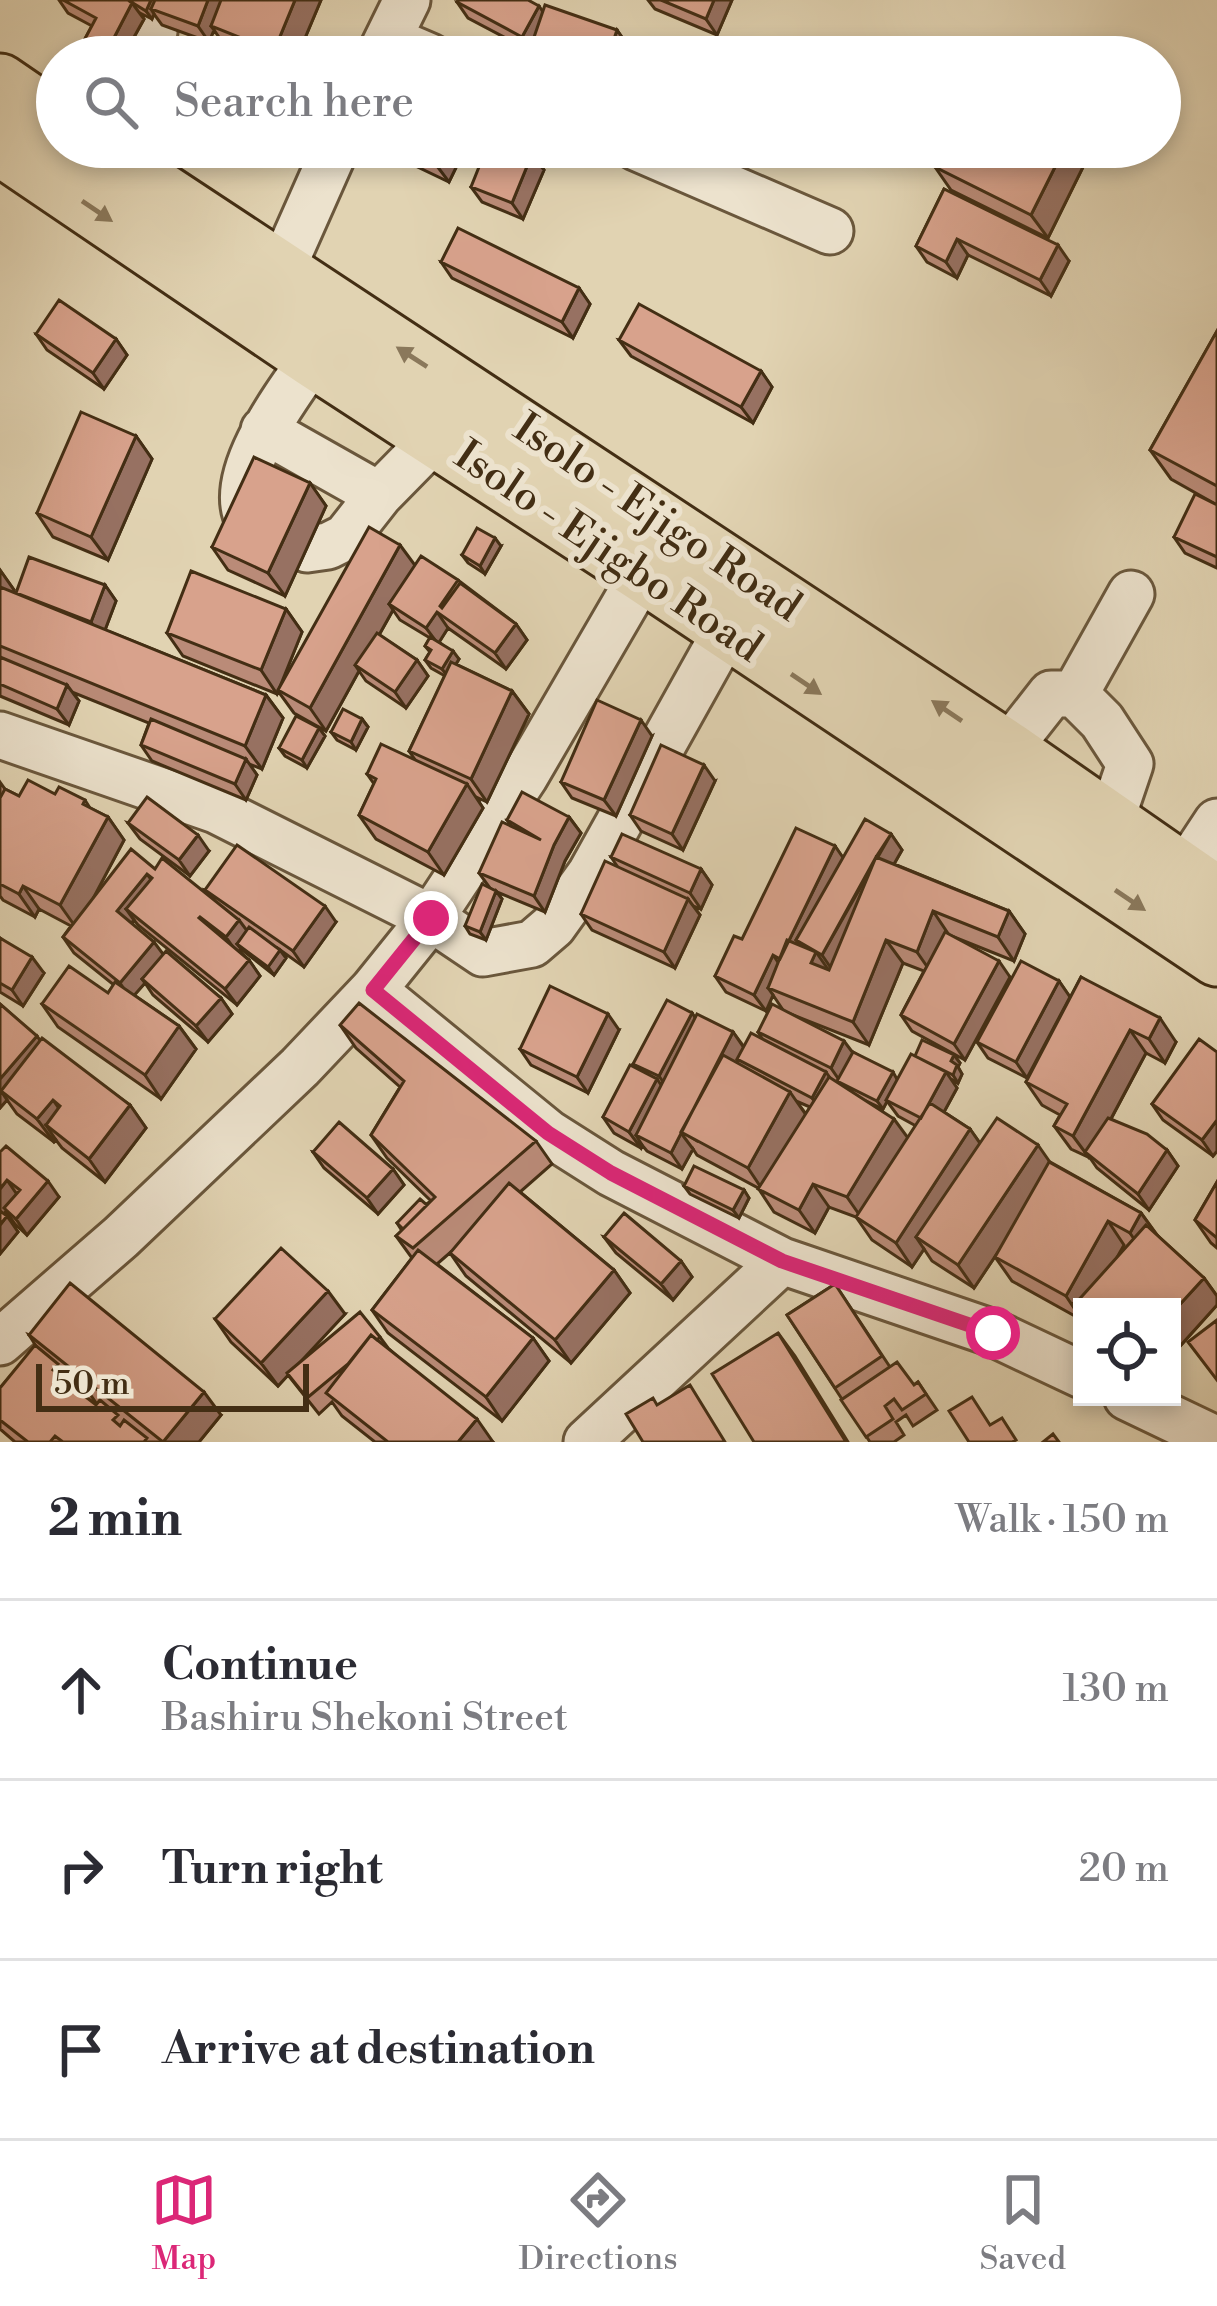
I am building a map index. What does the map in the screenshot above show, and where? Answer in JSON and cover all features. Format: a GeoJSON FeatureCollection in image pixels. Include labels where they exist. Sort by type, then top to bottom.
{"type":"FeatureCollection","features":[{"type":"Feature","properties":{"kind":"main road"},"geometry":{"type":"LineString","coordinates":[[0,83],[36,107]]}},
{"type":"Feature","properties":{"kind":"main road","name":"Isolo - Ejigbo Road"},"geometry":{"type":"LineString","coordinates":[[0,146],[36,167]]}},
{"type":"Feature","properties":{"kind":"main road","name":"Isolo - Ejigbo Road"},"geometry":{"type":"LineString","coordinates":[[38,168],[329,336],[450,414],[643,573],[1217,957]]}},
{"type":"Feature","properties":{"kind":"main road"},"geometry":{"type":"LineString","coordinates":[[126,168],[281,272],[329,336]]}},
{"type":"Feature","properties":{"kind":"main road","name":"Isolo - Ejigo Road"},"geometry":{"type":"LineString","coordinates":[[450,414],[1007,750],[1201,884]]}},
{"type":"Feature","properties":{"kind":"street"},"geometry":{"type":"LineString","coordinates":[[281,272],[327,168]]}},
{"type":"Feature","properties":{"kind":"street"},"geometry":{"type":"LineString","coordinates":[[684,168],[830,231]]}},
{"type":"Feature","properties":{"kind":"street"},"geometry":{"type":"LineString","coordinates":[[250,523],[243,496],[253,453],[329,336]]}},
{"type":"Feature","properties":{"kind":"street"},"geometry":{"type":"LineString","coordinates":[[307,549],[346,537],[450,414]]}},
{"type":"Feature","properties":{"kind":"street"},"geometry":{"type":"LineString","coordinates":[[264,430],[379,495]]}},
{"type":"Feature","properties":{"kind":"street"},"geometry":{"type":"LineString","coordinates":[[0,1342],[122,1237],[300,1067],[373,990],[431,918],[525,776],[643,573]]}},
{"type":"Feature","properties":{"kind":"street"},"geometry":{"type":"LineString","coordinates":[[1075,694],[1131,594]]}},
{"type":"Feature","properties":{"kind":"street"},"geometry":{"type":"LineString","coordinates":[[0,735],[216,810],[431,918],[483,953],[532,944],[553,926],[591,873],[726,631]]}},
{"type":"Feature","properties":{"kind":"street"},"geometry":{"type":"LineString","coordinates":[[1007,750],[1051,694],[1075,694],[1102,721],[1130,764],[1111,820]]}},
{"type":"Feature","properties":{"kind":"street"},"geometry":{"type":"LineString","coordinates":[[1201,884],[1217,822]]}},
{"type":"Feature","properties":{"kind":"street"},"geometry":{"type":"LineString","coordinates":[[373,990],[548,1133],[611,1173],[782,1261],[993,1333],[1073,1372]]}},
{"type":"Feature","properties":{"kind":"street"},"geometry":{"type":"LineString","coordinates":[[586,1442],[782,1261]]}},
{"type":"Feature","properties":{"kind":"street"},"geometry":{"type":"LineString","coordinates":[[1146,1406],[1217,1440]]}},
{"type":"Feature","properties":{"kind":"building"},"geometry":{"type":"Polygon","coordinates":[[[63,0],[132,3],[115,36],[86,36],[96,18],[63,0]]]}},
{"type":"Feature","properties":{"kind":"building"},"geometry":{"type":"Polygon","coordinates":[[[128,0],[151,0],[146,11],[128,0]]]}},
{"type":"Feature","properties":{"kind":"building"},"geometry":{"type":"Polygon","coordinates":[[[155,0],[208,0],[198,26],[151,9],[155,0]]]}},
{"type":"Feature","properties":{"kind":"building"},"geometry":{"type":"Polygon","coordinates":[[[221,0],[295,0],[280,36],[236,36],[211,26],[221,0]]]}},
{"type":"Feature","properties":{"kind":"building"},"geometry":{"type":"Polygon","coordinates":[[[528,0],[539,6],[520,36],[457,2],[528,0]]]}},
{"type":"Feature","properties":{"kind":"building"},"geometry":{"type":"Polygon","coordinates":[[[661,0],[714,0],[706,19],[661,0]]]}},
{"type":"Feature","properties":{"kind":"building"},"geometry":{"type":"Polygon","coordinates":[[[545,5],[617,30],[615,36],[534,36],[545,5]]]}},
{"type":"Feature","properties":{"kind":"building"},"geometry":{"type":"Polygon","coordinates":[[[479,168],[526,168],[512,203],[471,187],[479,168]]]}},
{"type":"Feature","properties":{"kind":"building"},"geometry":{"type":"Polygon","coordinates":[[[937,168],[1054,168],[1031,215],[937,168]]]}},
{"type":"Feature","properties":{"kind":"building"},"geometry":{"type":"Polygon","coordinates":[[[944,189],[1058,245],[1040,280],[957,239],[946,262],[916,246],[944,189]]]}},
{"type":"Feature","properties":{"kind":"building"},"geometry":{"type":"Polygon","coordinates":[[[458,228],[579,288],[562,322],[441,262],[458,228]]]}},
{"type":"Feature","properties":{"kind":"building"},"geometry":{"type":"Polygon","coordinates":[[[59,300],[116,339],[93,373],[36,334],[59,300]]]}},
{"type":"Feature","properties":{"kind":"building"},"geometry":{"type":"Polygon","coordinates":[[[639,304],[761,371],[741,407],[619,340],[639,304]]]}},
{"type":"Feature","properties":{"kind":"building"},"geometry":{"type":"Polygon","coordinates":[[[1217,331],[1217,486],[1150,450],[1217,331]]]}},
{"type":"Feature","properties":{"kind":"building"},"geometry":{"type":"Polygon","coordinates":[[[81,412],[136,436],[91,537],[37,513],[81,412]]]}},
{"type":"Feature","properties":{"kind":"building"},"geometry":{"type":"Polygon","coordinates":[[[254,457],[310,483],[268,573],[212,547],[254,457]]]}},
{"type":"Feature","properties":{"kind":"building"},"geometry":{"type":"Polygon","coordinates":[[[1195,494],[1217,505],[1217,557],[1174,537],[1195,494]]]}},
{"type":"Feature","properties":{"kind":"building"},"geometry":{"type":"Polygon","coordinates":[[[369,527],[400,545],[310,708],[278,690],[369,527]]]}},
{"type":"Feature","properties":{"kind":"building"},"geometry":{"type":"Polygon","coordinates":[[[477,528],[495,538],[480,566],[462,555],[477,528]]]}},
{"type":"Feature","properties":{"kind":"building"},"geometry":{"type":"Polygon","coordinates":[[[421,556],[458,580],[442,608],[460,583],[516,624],[495,653],[437,612],[426,628],[389,604],[421,556]]]}},
{"type":"Feature","properties":{"kind":"building"},"geometry":{"type":"Polygon","coordinates":[[[29,557],[105,585],[91,622],[16,593],[29,557]]]}},
{"type":"Feature","properties":{"kind":"building"},"geometry":{"type":"Polygon","coordinates":[[[191,571],[286,609],[261,670],[167,633],[191,571]]]}},
{"type":"Feature","properties":{"kind":"building"},"geometry":{"type":"Polygon","coordinates":[[[0,587],[266,695],[245,746],[0,646],[0,587]]]}},
{"type":"Feature","properties":{"kind":"building"},"geometry":{"type":"Polygon","coordinates":[[[377,633],[417,660],[395,692],[355,665],[377,633]]]}},
{"type":"Feature","properties":{"kind":"building"},"geometry":{"type":"Polygon","coordinates":[[[430,637],[453,651],[442,669],[425,660],[431,650],[425,646],[430,637]]]}},
{"type":"Feature","properties":{"kind":"building"},"geometry":{"type":"Polygon","coordinates":[[[0,657],[67,685],[57,709],[0,684],[0,657]]]}},
{"type":"Feature","properties":{"kind":"building"},"geometry":{"type":"Polygon","coordinates":[[[451,662],[512,691],[471,779],[409,751],[451,662]]]}},
{"type":"Feature","properties":{"kind":"building"},"geometry":{"type":"Polygon","coordinates":[[[597,700],[641,720],[604,800],[561,782],[597,700]]]}},
{"type":"Feature","properties":{"kind":"building"},"geometry":{"type":"Polygon","coordinates":[[[343,709],[362,719],[351,742],[331,732],[343,709]]]}},
{"type":"Feature","properties":{"kind":"building"},"geometry":{"type":"Polygon","coordinates":[[[296,716],[319,728],[302,760],[279,748],[296,716]]]}},
{"type":"Feature","properties":{"kind":"building"},"geometry":{"type":"Polygon","coordinates":[[[151,719],[246,759],[235,784],[141,745],[151,719]]]}},
{"type":"Feature","properties":{"kind":"building"},"geometry":{"type":"Polygon","coordinates":[[[381,744],[467,784],[428,852],[359,815],[376,779],[367,774],[381,744]]]}},
{"type":"Feature","properties":{"kind":"building"},"geometry":{"type":"Polygon","coordinates":[[[661,745],[704,765],[672,834],[630,815],[661,745]]]}},
{"type":"Feature","properties":{"kind":"building"},"geometry":{"type":"Polygon","coordinates":[[[28,780],[55,794],[59,787],[108,817],[60,905],[23,886],[19,894],[0,884],[0,798],[5,789],[19,796],[28,780]]]}},
{"type":"Feature","properties":{"kind":"building"},"geometry":{"type":"Polygon","coordinates":[[[522,792],[569,817],[534,896],[479,873],[502,822],[541,840],[507,820],[522,792]]]}},
{"type":"Feature","properties":{"kind":"building"},"geometry":{"type":"Polygon","coordinates":[[[147,797],[198,835],[179,860],[128,823],[147,797]]]}},
{"type":"Feature","properties":{"kind":"building"},"geometry":{"type":"Polygon","coordinates":[[[865,819],[891,834],[822,955],[796,940],[865,819]]]}},
{"type":"Feature","properties":{"kind":"building"},"geometry":{"type":"Polygon","coordinates":[[[796,828],[835,846],[780,959],[773,955],[754,995],[715,976],[734,936],[742,939],[796,828]]]}},
{"type":"Feature","properties":{"kind":"building"},"geometry":{"type":"Polygon","coordinates":[[[622,834],[701,869],[690,893],[611,857],[622,834]]]}},
{"type":"Feature","properties":{"kind":"building"},"geometry":{"type":"Polygon","coordinates":[[[237,845],[325,906],[293,951],[205,890],[237,845]]]}},
{"type":"Feature","properties":{"kind":"building"},"geometry":{"type":"Polygon","coordinates":[[[131,849],[155,869],[162,858],[239,920],[226,937],[199,918],[249,960],[225,989],[126,909],[152,878],[147,874],[117,911],[154,942],[120,983],[63,937],[131,849]]]}},
{"type":"Feature","properties":{"kind":"building"},"geometry":{"type":"Polygon","coordinates":[[[876,857],[1009,911],[998,937],[933,911],[917,952],[886,940],[853,1022],[768,988],[787,940],[816,952],[811,963],[829,970],[876,857]]]}},
{"type":"Feature","properties":{"kind":"building"},"geometry":{"type":"Polygon","coordinates":[[[605,861],[688,899],[664,952],[581,914],[605,861]]]}},
{"type":"Feature","properties":{"kind":"building"},"geometry":{"type":"Polygon","coordinates":[[[482,884],[496,891],[480,932],[465,926],[482,884]]]}},
{"type":"Feature","properties":{"kind":"building"},"geometry":{"type":"Polygon","coordinates":[[[249,927],[280,950],[268,967],[237,944],[249,927]]]}},
{"type":"Feature","properties":{"kind":"building"},"geometry":{"type":"Polygon","coordinates":[[[945,932],[999,961],[954,1044],[901,1015],[945,932]]]}},
{"type":"Feature","properties":{"kind":"building"},"geometry":{"type":"Polygon","coordinates":[[[0,938],[32,957],[12,990],[0,983],[0,938]]]}},
{"type":"Feature","properties":{"kind":"building"},"geometry":{"type":"Polygon","coordinates":[[[166,951],[221,998],[196,1026],[142,979],[166,951]]]}},
{"type":"Feature","properties":{"kind":"building"},"geometry":{"type":"Polygon","coordinates":[[[1021,961],[1059,981],[1016,1062],[977,1042],[1021,961]]]}},
{"type":"Feature","properties":{"kind":"building"},"geometry":{"type":"Polygon","coordinates":[[[69,966],[108,993],[115,982],[179,1026],[145,1075],[42,1004],[69,966]]]}},
{"type":"Feature","properties":{"kind":"building"},"geometry":{"type":"Polygon","coordinates":[[[1081,977],[1160,1018],[1149,1039],[1130,1030],[1073,1136],[1054,1126],[1067,1104],[1026,1082],[1081,977]]]}},
{"type":"Feature","properties":{"kind":"building"},"geometry":{"type":"Polygon","coordinates":[[[550,986],[608,1014],[577,1077],[520,1049],[550,986]]]}},
{"type":"Feature","properties":{"kind":"building"},"geometry":{"type":"Polygon","coordinates":[[[667,1000],[692,1013],[659,1076],[633,1064],[667,1000]]]}},
{"type":"Feature","properties":{"kind":"building"},"geometry":{"type":"Polygon","coordinates":[[[359,1003],[536,1141],[413,1248],[396,1236],[435,1197],[371,1135],[404,1081],[340,1025],[359,1003]]]}},
{"type":"Feature","properties":{"kind":"building"},"geometry":{"type":"Polygon","coordinates":[[[0,1004],[37,1036],[0,1079],[0,1004]]]}},
{"type":"Feature","properties":{"kind":"building"},"geometry":{"type":"Polygon","coordinates":[[[772,1004],[844,1041],[831,1068],[758,1032],[772,1004]]]}},
{"type":"Feature","properties":{"kind":"building"},"geometry":{"type":"Polygon","coordinates":[[[697,1014],[733,1032],[671,1153],[636,1135],[697,1014]]]}},
{"type":"Feature","properties":{"kind":"building"},"geometry":{"type":"Polygon","coordinates":[[[751,1033],[826,1072],[812,1098],[737,1059],[751,1033]]]}},
{"type":"Feature","properties":{"kind":"building"},"geometry":{"type":"Polygon","coordinates":[[[42,1038],[130,1105],[89,1159],[46,1125],[60,1106],[53,1100],[37,1119],[1,1091],[42,1038]]]}},
{"type":"Feature","properties":{"kind":"building"},"geometry":{"type":"Polygon","coordinates":[[[1199,1039],[1217,1052],[1217,1120],[1202,1140],[1152,1104],[1199,1039]]]}},
{"type":"Feature","properties":{"kind":"building"},"geometry":{"type":"Polygon","coordinates":[[[922,1040],[954,1055],[953,1075],[915,1056],[922,1040]]]}},
{"type":"Feature","properties":{"kind":"building"},"geometry":{"type":"Polygon","coordinates":[[[853,1052],[893,1072],[877,1101],[837,1081],[853,1052]]]}},
{"type":"Feature","properties":{"kind":"building"},"geometry":{"type":"Polygon","coordinates":[[[911,1054],[946,1072],[921,1118],[886,1100],[911,1054]]]}},
{"type":"Feature","properties":{"kind":"building"},"geometry":{"type":"Polygon","coordinates":[[[723,1055],[790,1092],[748,1168],[681,1132],[723,1055]]]}},
{"type":"Feature","properties":{"kind":"building"},"geometry":{"type":"Polygon","coordinates":[[[630,1065],[657,1079],[629,1132],[603,1117],[630,1065]]]}},
{"type":"Feature","properties":{"kind":"building"},"geometry":{"type":"Polygon","coordinates":[[[829,1077],[894,1119],[847,1197],[813,1184],[799,1210],[758,1189],[829,1077]]]}},
{"type":"Feature","properties":{"kind":"building"},"geometry":{"type":"Polygon","coordinates":[[[930,1103],[970,1129],[896,1243],[856,1217],[930,1103]]]}},
{"type":"Feature","properties":{"kind":"building"},"geometry":{"type":"Polygon","coordinates":[[[997,1118],[1038,1145],[958,1265],[916,1237],[997,1118]]]}},
{"type":"Feature","properties":{"kind":"building"},"geometry":{"type":"Polygon","coordinates":[[[1108,1118],[1147,1134],[1167,1150],[1138,1194],[1085,1152],[1108,1118]]]}},
{"type":"Feature","properties":{"kind":"building"},"geometry":{"type":"Polygon","coordinates":[[[339,1122],[393,1169],[367,1198],[313,1152],[339,1122]]]}},
{"type":"Feature","properties":{"kind":"building"},"geometry":{"type":"Polygon","coordinates":[[[6,1146],[48,1181],[16,1219],[4,1208],[20,1190],[7,1180],[0,1189],[0,1152],[6,1146]]]}},
{"type":"Feature","properties":{"kind":"building"},"geometry":{"type":"Polygon","coordinates":[[[1049,1162],[1141,1213],[1130,1233],[1108,1221],[1066,1296],[995,1257],[1049,1162]]]}},
{"type":"Feature","properties":{"kind":"building"},"geometry":{"type":"Polygon","coordinates":[[[694,1166],[744,1190],[733,1210],[684,1186],[694,1166]]]}},
{"type":"Feature","properties":{"kind":"building"},"geometry":{"type":"Polygon","coordinates":[[[1217,1182],[1217,1238],[1195,1220],[1217,1182]]]}},
{"type":"Feature","properties":{"kind":"building"},"geometry":{"type":"Polygon","coordinates":[[[509,1183],[614,1270],[555,1340],[450,1253],[509,1183]]]}},
{"type":"Feature","properties":{"kind":"building"},"geometry":{"type":"Polygon","coordinates":[[[420,1199],[427,1205],[403,1229],[397,1223],[420,1199]]]}},
{"type":"Feature","properties":{"kind":"building"},"geometry":{"type":"Polygon","coordinates":[[[624,1213],[681,1261],[661,1284],[604,1237],[624,1213]]]}},
{"type":"Feature","properties":{"kind":"building"},"geometry":{"type":"Polygon","coordinates":[[[1146,1225],[1204,1278],[1181,1303],[1181,1298],[1080,1298],[1146,1225]]]}},
{"type":"Feature","properties":{"kind":"building"},"geometry":{"type":"Polygon","coordinates":[[[281,1248],[328,1291],[261,1363],[215,1319],[281,1248]]]}},
{"type":"Feature","properties":{"kind":"building"},"geometry":{"type":"Polygon","coordinates":[[[418,1250],[533,1338],[486,1397],[372,1310],[418,1250]]]}},
{"type":"Feature","properties":{"kind":"building"},"geometry":{"type":"Polygon","coordinates":[[[70,1283],[204,1392],[163,1442],[29,1335],[70,1283]]]}},
{"type":"Feature","properties":{"kind":"building"},"geometry":{"type":"Polygon","coordinates":[[[835,1284],[882,1356],[835,1388],[787,1315],[835,1284]]]}},
{"type":"Feature","properties":{"kind":"building"},"geometry":{"type":"Polygon","coordinates":[[[360,1312],[380,1337],[371,1335],[348,1364],[307,1398],[287,1373],[360,1312]]]}},
{"type":"Feature","properties":{"kind":"building"},"geometry":{"type":"Polygon","coordinates":[[[1217,1320],[1217,1380],[1188,1342],[1217,1320]]]}},
{"type":"Feature","properties":{"kind":"building"},"geometry":{"type":"Polygon","coordinates":[[[778,1333],[846,1442],[754,1442],[712,1374],[778,1333]]]}},
{"type":"Feature","properties":{"kind":"building"},"geometry":{"type":"Polygon","coordinates":[[[371,1335],[477,1419],[458,1442],[388,1442],[326,1393],[371,1335]]]}},
{"type":"Feature","properties":{"kind":"building"},"geometry":{"type":"Polygon","coordinates":[[[35,1345],[58,1364],[53,1370],[60,1375],[65,1369],[83,1384],[78,1391],[96,1405],[100,1400],[118,1415],[113,1420],[120,1426],[124,1420],[147,1438],[144,1442],[63,1442],[55,1436],[50,1442],[28,1442],[0,1420],[0,1388],[35,1345]]]}},
{"type":"Feature","properties":{"kind":"building"},"geometry":{"type":"Polygon","coordinates":[[[897,1362],[926,1394],[902,1410],[894,1399],[885,1406],[893,1419],[866,1437],[841,1400],[897,1362]]]}},
{"type":"Feature","properties":{"kind":"building"},"geometry":{"type":"Polygon","coordinates":[[[690,1385],[725,1442],[643,1442],[626,1414],[653,1398],[657,1405],[690,1385]]]}},
{"type":"Feature","properties":{"kind":"building"},"geometry":{"type":"Polygon","coordinates":[[[972,1397],[990,1425],[1002,1418],[1016,1440],[969,1442],[949,1411],[972,1397]]]}},
{"type":"Feature","properties":{"kind":"route"},"geometry":{"type":"LineString","coordinates":[[431,918],[373,990],[548,1133],[611,1173],[782,1261],[993,1333]]}}]}
